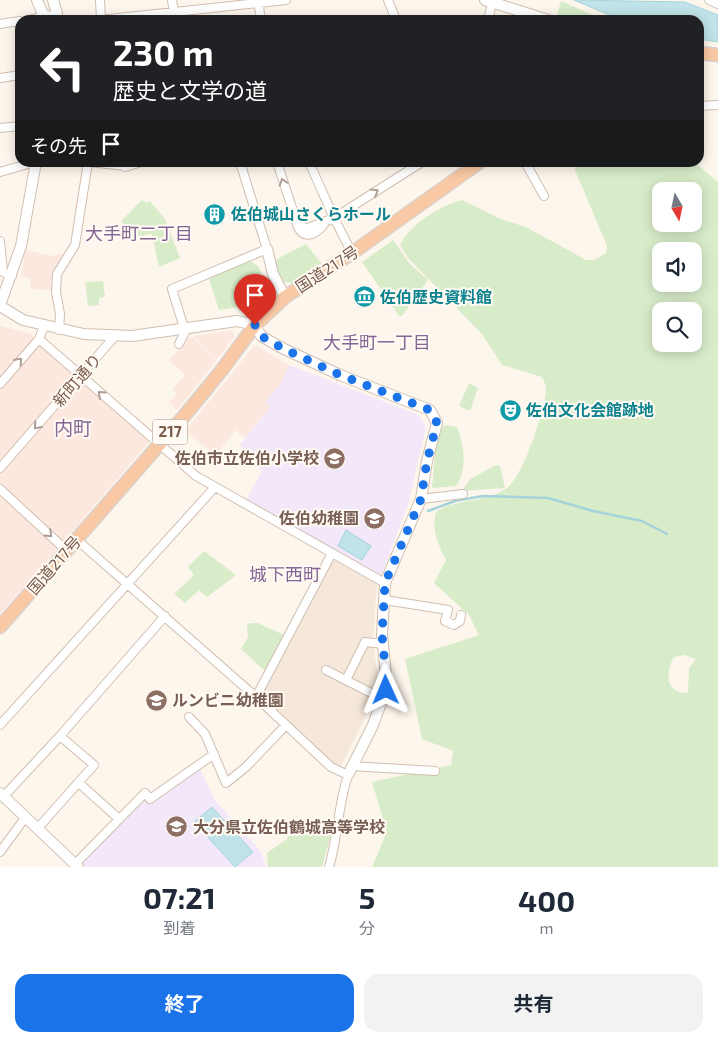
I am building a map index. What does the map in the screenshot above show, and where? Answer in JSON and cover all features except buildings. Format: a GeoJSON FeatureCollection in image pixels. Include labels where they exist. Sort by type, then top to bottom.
{"type":"FeatureCollection","features":[{"type":"Feature","properties":{"kind":"highway"},"geometry":{"type":"LineString","coordinates":[[704,54],[718,55]]}},
{"type":"Feature","properties":{"kind":"highway","name":"国道217号"},"geometry":{"type":"LineString","coordinates":[[0,627],[221,372],[255,325],[285,297],[352,254],[465,167]]}},
{"type":"Feature","properties":{"kind":"street"},"geometry":{"type":"LineString","coordinates":[[37,0],[49,15]]}},
{"type":"Feature","properties":{"kind":"street"},"geometry":{"type":"LineString","coordinates":[[51,15],[53,0]]}},
{"type":"Feature","properties":{"kind":"street"},"geometry":{"type":"LineString","coordinates":[[100,0],[100,15]]}},
{"type":"Feature","properties":{"kind":"street"},"geometry":{"type":"LineString","coordinates":[[172,0],[174,12]]}},
{"type":"Feature","properties":{"kind":"street"},"geometry":{"type":"LineString","coordinates":[[146,15],[286,0]]}},
{"type":"Feature","properties":{"kind":"street"},"geometry":{"type":"LineString","coordinates":[[388,0],[394,15]]}},
{"type":"Feature","properties":{"kind":"street"},"geometry":{"type":"LineString","coordinates":[[709,0],[718,4]]}},
{"type":"Feature","properties":{"kind":"street"},"geometry":{"type":"LineString","coordinates":[[488,15],[488,1],[532,15]]}},
{"type":"Feature","properties":{"kind":"street"},"geometry":{"type":"LineString","coordinates":[[258,2],[260,15]]}},
{"type":"Feature","properties":{"kind":"street"},"geometry":{"type":"LineString","coordinates":[[0,24],[15,22]]}},
{"type":"Feature","properties":{"kind":"street"},"geometry":{"type":"LineString","coordinates":[[0,78],[15,76]]}},
{"type":"Feature","properties":{"kind":"street"},"geometry":{"type":"LineString","coordinates":[[704,105],[718,104]]}},
{"type":"Feature","properties":{"kind":"street"},"geometry":{"type":"LineString","coordinates":[[0,128],[15,126]]}},
{"type":"Feature","properties":{"kind":"street"},"geometry":{"type":"LineString","coordinates":[[0,172],[18,167]]}},
{"type":"Feature","properties":{"kind":"street"},"geometry":{"type":"LineString","coordinates":[[35,167],[21,246],[0,306],[23,320],[59,330],[115,336],[237,321],[255,325],[261,336],[282,348],[340,375],[430,410],[437,423],[427,461],[421,499],[385,583],[383,644],[386,676],[383,699],[373,725],[349,771],[340,799],[338,823],[329,867]]}},
{"type":"Feature","properties":{"kind":"street"},"geometry":{"type":"LineString","coordinates":[[59,330],[60,314],[56,292],[57,274],[75,244],[88,167]]}},
{"type":"Feature","properties":{"kind":"street"},"geometry":{"type":"LineString","coordinates":[[242,167],[273,274],[285,297]]}},
{"type":"Feature","properties":{"kind":"street"},"geometry":{"type":"LineString","coordinates":[[279,167],[295,217],[305,229],[330,220],[414,167]]}},
{"type":"Feature","properties":{"kind":"street"},"geometry":{"type":"LineString","coordinates":[[311,167],[330,220],[352,254]]}},
{"type":"Feature","properties":{"kind":"street"},"geometry":{"type":"LineString","coordinates":[[529,167],[544,196]]}},
{"type":"Feature","properties":{"kind":"street"},"geometry":{"type":"LineString","coordinates":[[0,241],[3,272],[12,276]]}},
{"type":"Feature","properties":{"kind":"street"},"geometry":{"type":"LineString","coordinates":[[179,344],[186,328],[172,289],[267,249]]}},
{"type":"Feature","properties":{"kind":"street"},"geometry":{"type":"LineString","coordinates":[[0,384],[39,339],[44,326]]}},
{"type":"Feature","properties":{"kind":"street","name":"新町通り"},"geometry":{"type":"LineString","coordinates":[[0,468],[115,336]]}},
{"type":"Feature","properties":{"kind":"street"},"geometry":{"type":"LineString","coordinates":[[39,339],[196,476],[385,583]]}},
{"type":"Feature","properties":{"kind":"street"},"geometry":{"type":"LineString","coordinates":[[0,725],[215,487]]}},
{"type":"Feature","properties":{"kind":"street"},"geometry":{"type":"LineString","coordinates":[[0,489],[67,550]]}},
{"type":"Feature","properties":{"kind":"street"},"geometry":{"type":"LineString","coordinates":[[421,499],[463,494]]}},
{"type":"Feature","properties":{"kind":"street"},"geometry":{"type":"LineString","coordinates":[[76,539],[256,697],[331,767],[349,771],[435,771]]}},
{"type":"Feature","properties":{"kind":"street"},"geometry":{"type":"LineString","coordinates":[[256,697],[332,553]]}},
{"type":"Feature","properties":{"kind":"street"},"geometry":{"type":"LineString","coordinates":[[385,600],[448,610],[445,621],[454,625],[460,621],[461,615]]}},
{"type":"Feature","properties":{"kind":"street"},"geometry":{"type":"LineString","coordinates":[[165,616],[60,736],[2,795],[77,866],[145,793],[150,799],[214,754]]}},
{"type":"Feature","properties":{"kind":"street"},"geometry":{"type":"LineString","coordinates":[[346,680],[365,642],[383,644]]}},
{"type":"Feature","properties":{"kind":"street"},"geometry":{"type":"LineString","coordinates":[[326,670],[383,699]]}},
{"type":"Feature","properties":{"kind":"street"},"geometry":{"type":"LineString","coordinates":[[189,718],[204,734],[226,783],[246,767],[286,725]]}},
{"type":"Feature","properties":{"kind":"street"},"geometry":{"type":"LineString","coordinates":[[38,828],[94,765],[60,736]]}},
{"type":"Feature","properties":{"kind":"street"},"geometry":{"type":"LineString","coordinates":[[79,783],[119,819]]}},
{"type":"Feature","properties":{"kind":"street"},"geometry":{"type":"LineString","coordinates":[[0,852],[26,818]]}},
{"type":"Feature","properties":{"kind":"shaded area"},"geometry":{"type":"Polygon","coordinates":[[[25,250],[51,256],[65,253],[53,270],[51,290],[31,289],[30,278],[21,277],[25,250]]]}},
{"type":"Feature","properties":{"kind":"shaded area"},"geometry":{"type":"Polygon","coordinates":[[[0,326],[32,334],[35,340],[0,380],[0,326]]]}},
{"type":"Feature","properties":{"kind":"shaded area"},"geometry":{"type":"Polygon","coordinates":[[[232,330],[235,337],[217,359],[194,336],[232,330]]]}},
{"type":"Feature","properties":{"kind":"shaded area"},"geometry":{"type":"Polygon","coordinates":[[[193,337],[217,360],[177,410],[169,402],[177,394],[173,389],[185,375],[169,360],[189,338],[193,337]]]}},
{"type":"Feature","properties":{"kind":"shaded area"},"geometry":{"type":"Polygon","coordinates":[[[39,340],[79,376],[0,466],[0,385],[39,340]]]}},
{"type":"Feature","properties":{"kind":"shaded area"},"geometry":{"type":"Polygon","coordinates":[[[257,346],[289,365],[282,382],[267,401],[270,407],[245,438],[236,430],[218,452],[213,448],[210,451],[185,431],[253,347],[257,346]]]}},
{"type":"Feature","properties":{"kind":"shaded area","name":"佐伯市立佐伯小学校"},"geometry":{"type":"Polygon","coordinates":[[[289,365],[419,415],[426,427],[408,505],[382,574],[377,575],[246,500],[262,471],[240,445],[270,407],[266,401],[282,382],[289,365]]]}},
{"type":"Feature","properties":{"kind":"shaded area"},"geometry":{"type":"Polygon","coordinates":[[[81,378],[151,440],[62,543],[0,487],[0,470],[81,378]]]}},
{"type":"Feature","properties":{"kind":"shaded area"},"geometry":{"type":"Polygon","coordinates":[[[0,491],[60,546],[0,614],[0,491]]]}},
{"type":"Feature","properties":{"kind":"shaded area"},"geometry":{"type":"Polygon","coordinates":[[[332,559],[377,584],[373,640],[378,681],[377,694],[341,766],[329,762],[259,697],[332,559]]]}},
{"type":"Feature","properties":{"kind":"shaded area","name":"大分県立佐伯鶴城高等学校"},"geometry":{"type":"Polygon","coordinates":[[[199,766],[214,799],[261,852],[266,867],[80,867],[77,864],[145,798],[199,766]]]}},
{"type":"Feature","properties":{"kind":"green space"},"geometry":{"type":"Polygon","coordinates":[[[561,1],[593,15],[557,15],[561,1]]]}},
{"type":"Feature","properties":{"kind":"green space"},"geometry":{"type":"Polygon","coordinates":[[[575,167],[700,167],[718,182],[718,867],[372,867],[387,832],[372,782],[451,765],[453,751],[422,739],[405,659],[479,635],[469,615],[434,583],[446,560],[435,531],[436,512],[454,504],[491,496],[508,487],[520,470],[533,441],[546,388],[542,377],[502,365],[482,334],[408,258],[400,245],[411,230],[426,217],[435,211],[462,200],[501,219],[526,227],[586,260],[594,260],[606,253],[607,246],[575,167]],[[684,655],[674,657],[668,674],[670,685],[674,689],[679,692],[688,692],[689,668],[696,659],[684,655]]]}},
{"type":"Feature","properties":{"kind":"green space"},"geometry":{"type":"Polygon","coordinates":[[[142,200],[146,203],[150,201],[165,219],[180,258],[159,267],[152,234],[133,237],[121,221],[142,200]]]}},
{"type":"Feature","properties":{"kind":"green space"},"geometry":{"type":"Polygon","coordinates":[[[393,240],[410,264],[428,280],[402,316],[399,316],[362,262],[393,240]]]}},
{"type":"Feature","properties":{"kind":"green space"},"geometry":{"type":"Polygon","coordinates":[[[306,244],[322,264],[293,283],[283,282],[273,261],[306,244]]]}},
{"type":"Feature","properties":{"kind":"green space"},"geometry":{"type":"Polygon","coordinates":[[[251,261],[259,267],[266,290],[249,305],[219,310],[208,276],[251,261]]]}},
{"type":"Feature","properties":{"kind":"green space"},"geometry":{"type":"Polygon","coordinates":[[[103,281],[105,297],[99,298],[99,305],[88,306],[85,282],[103,281]]]}},
{"type":"Feature","properties":{"kind":"green space"},"geometry":{"type":"Polygon","coordinates":[[[469,383],[478,388],[470,411],[459,406],[469,383]]]}},
{"type":"Feature","properties":{"kind":"green space"},"geometry":{"type":"Polygon","coordinates":[[[446,425],[457,427],[464,457],[462,472],[456,486],[432,488],[435,453],[442,427],[446,425]]]}},
{"type":"Feature","properties":{"kind":"green space"},"geometry":{"type":"Polygon","coordinates":[[[496,465],[500,466],[505,488],[462,491],[470,479],[496,465]]]}},
{"type":"Feature","properties":{"kind":"green space"},"geometry":{"type":"Polygon","coordinates":[[[204,551],[236,575],[207,597],[199,590],[185,603],[174,594],[194,575],[188,567],[204,551]]]}},
{"type":"Feature","properties":{"kind":"green space"},"geometry":{"type":"Polygon","coordinates":[[[250,623],[258,623],[284,635],[265,671],[241,649],[248,637],[247,626],[250,623]]]}},
{"type":"Feature","properties":{"kind":"green space"},"geometry":{"type":"Polygon","coordinates":[[[295,820],[332,831],[322,867],[268,867],[267,853],[287,839],[295,820]]]}},
{"type":"Feature","properties":{"kind":"water"},"geometry":{"type":"Polygon","coordinates":[[[574,0],[685,2],[718,15],[718,42],[704,40],[704,15],[609,15],[574,0]]]}},
{"type":"Feature","properties":{"kind":"water"},"geometry":{"type":"Polygon","coordinates":[[[346,530],[371,546],[362,560],[338,546],[346,530]]]}},
{"type":"Feature","properties":{"kind":"water"},"geometry":{"type":"Polygon","coordinates":[[[212,807],[253,852],[235,867],[194,822],[212,807]]]}},
{"type":"Feature","properties":{"kind":"waterway"},"geometry":{"type":"LineString","coordinates":[[428,511],[455,501],[483,496],[548,498],[593,511],[642,521],[667,534]]}},
{"type":"Feature","properties":{"kind":"place","name":"佐伯城山さくらホール"},"geometry":{"type":"Point","coordinates":[215,214]}},
{"type":"Feature","properties":{"kind":"place","name":"佐伯歴史資料館"},"geometry":{"type":"Point","coordinates":[364,297]}},
{"type":"Feature","properties":{"kind":"place","name":"佐伯文化会館跡地"},"geometry":{"type":"Point","coordinates":[510,410]}},
{"type":"Feature","properties":{"kind":"place","name":"佐伯市立佐伯小学校"},"geometry":{"type":"Point","coordinates":[335,458]}},
{"type":"Feature","properties":{"kind":"place","name":"佐伯幼稚園"},"geometry":{"type":"Point","coordinates":[375,518]}},
{"type":"Feature","properties":{"kind":"place","name":"ルンビニ幼稚園"},"geometry":{"type":"Point","coordinates":[156,700]}},
{"type":"Feature","properties":{"kind":"place","name":"大分県立佐伯鶴城高等学校"},"geometry":{"type":"Point","coordinates":[177,827]}},
{"type":"Feature","properties":{"kind":"district","name":"大手町二丁目"},"geometry":{"type":"Point","coordinates":[139,234]}},
{"type":"Feature","properties":{"kind":"district","name":"大手町一丁目"},"geometry":{"type":"Point","coordinates":[377,343]}},
{"type":"Feature","properties":{"kind":"district","name":"内町"},"geometry":{"type":"Point","coordinates":[73,428]}},
{"type":"Feature","properties":{"kind":"district","name":"城下西町"},"geometry":{"type":"Point","coordinates":[285,575]}},
{"type":"Feature","properties":{"kind":"route"},"geometry":{"type":"LineString","coordinates":[[255,325],[261,336],[282,348],[340,375],[430,410],[437,423],[427,461],[421,499],[385,583],[382,635],[386,690]]}}]}
